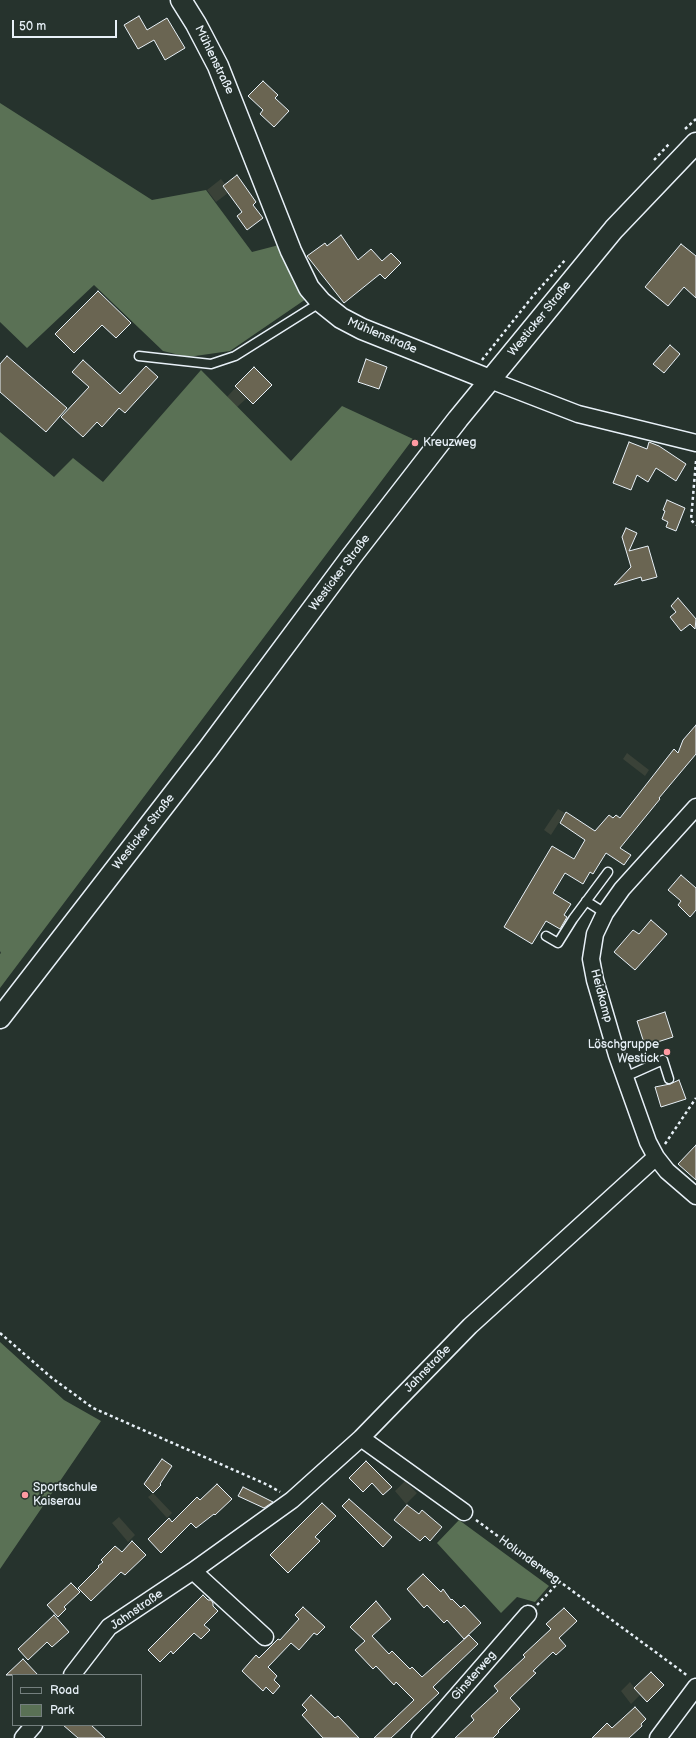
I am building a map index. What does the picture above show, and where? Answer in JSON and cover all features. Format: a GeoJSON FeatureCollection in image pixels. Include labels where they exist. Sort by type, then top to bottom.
{"type":"FeatureCollection","features":[{"type":"Feature","properties":{"kind":"street","name":"Mühlenstraße"},"geometry":{"type":"LineString","coordinates":[[181,0],[196,24],[218,66],[291,251],[309,288],[321,302],[341,318],[362,329],[578,414],[696,443]]}},
{"type":"Feature","properties":{"kind":"street","name":"Westicker Straße"},"geometry":{"type":"LineString","coordinates":[[0,1018],[208,749],[351,557],[490,380],[614,229],[696,143]]}},
{"type":"Feature","properties":{"kind":"street","name":"Heidkamp"},"geometry":{"type":"LineString","coordinates":[[696,807],[622,889],[605,913],[595,934],[591,959],[595,980],[625,1077],[648,1142],[656,1157],[667,1171],[696,1196]]}},
{"type":"Feature","properties":{"kind":"street","name":"Jahnstraße"},"geometry":{"type":"LineString","coordinates":[[73,1674],[109,1627],[194,1571],[292,1500],[361,1438],[470,1326],[574,1229],[656,1157]]}},
{"type":"Feature","properties":{"kind":"street"},"geometry":{"type":"LineString","coordinates":[[361,1438],[464,1512]]}},
{"type":"Feature","properties":{"kind":"street"},"geometry":{"type":"LineString","coordinates":[[194,1571],[265,1637]]}},
{"type":"Feature","properties":{"kind":"street","name":"Ginsterweg"},"geometry":{"type":"LineString","coordinates":[[420,1738],[528,1614]]}},
{"type":"Feature","properties":{"kind":"street"},"geometry":{"type":"LineString","coordinates":[[658,1738],[694,1683]]}},
{"type":"Feature","properties":{"kind":"lane"},"geometry":{"type":"LineString","coordinates":[[139,356],[211,364],[235,356],[321,302]]}},
{"type":"Feature","properties":{"kind":"lane"},"geometry":{"type":"LineString","coordinates":[[546,936],[558,943],[586,901],[608,872]]}},
{"type":"Feature","properties":{"kind":"lane"},"geometry":{"type":"LineString","coordinates":[[586,901],[605,913]]}},
{"type":"Feature","properties":{"kind":"lane"},"geometry":{"type":"LineString","coordinates":[[625,1077],[663,1060],[669,1079]]}},
{"type":"Feature","properties":{"kind":"path"},"geometry":{"type":"LineString","coordinates":[[696,461],[691,520],[696,525]]}},
{"type":"Feature","properties":{"kind":"path"},"geometry":{"type":"LineString","coordinates":[[656,1157],[696,1098]]}},
{"type":"Feature","properties":{"kind":"path"},"geometry":{"type":"LineString","coordinates":[[0,1333],[52,1378],[92,1408],[268,1485],[292,1500]]}},
{"type":"Feature","properties":{"kind":"path","name":"Holunderweg"},"geometry":{"type":"LineString","coordinates":[[464,1512],[694,1683]]}},
{"type":"Feature","properties":{"kind":"path"},"geometry":{"type":"LineString","coordinates":[[528,1614],[559,1582]]}},
{"type":"Feature","properties":{"kind":"shaded area"},"geometry":{"type":"Polygon","coordinates":[[[221,179],[225,184],[223,186],[228,193],[216,202],[207,190],[221,179]]]}},
{"type":"Feature","properties":{"kind":"shaded area"},"geometry":{"type":"Polygon","coordinates":[[[236,387],[247,398],[237,407],[227,397],[236,387]]]}},
{"type":"Feature","properties":{"kind":"shaded area"},"geometry":{"type":"Polygon","coordinates":[[[627,753],[649,770],[645,776],[623,759],[627,753]]]}},
{"type":"Feature","properties":{"kind":"shaded area"},"geometry":{"type":"Polygon","coordinates":[[[558,809],[565,813],[551,835],[544,830],[558,809]]]}},
{"type":"Feature","properties":{"kind":"shaded area"},"geometry":{"type":"Polygon","coordinates":[[[405,1481],[417,1493],[406,1504],[395,1491],[405,1481]]]}},
{"type":"Feature","properties":{"kind":"shaded area"},"geometry":{"type":"Polygon","coordinates":[[[153,1493],[172,1513],[167,1518],[148,1497],[153,1493]]]}},
{"type":"Feature","properties":{"kind":"shaded area"},"geometry":{"type":"Polygon","coordinates":[[[119,1517],[135,1535],[128,1542],[112,1523],[119,1517]]]}},
{"type":"Feature","properties":{"kind":"shaded area"},"geometry":{"type":"Polygon","coordinates":[[[630,1682],[640,1695],[631,1704],[621,1691],[630,1682]]]}},
{"type":"Feature","properties":{"kind":"green space"},"geometry":{"type":"Polygon","coordinates":[[[0,103],[152,200],[206,190],[252,252],[279,245],[306,299],[230,351],[188,357],[163,351],[94,285],[27,348],[0,322],[0,103]]]}},
{"type":"Feature","properties":{"kind":"green space"},"geometry":{"type":"Polygon","coordinates":[[[201,370],[291,461],[342,406],[413,439],[0,988],[0,432],[54,477],[73,458],[103,482],[201,370]]]}},
{"type":"Feature","properties":{"kind":"green space","name":"Sportschule Kaiserau"},"geometry":{"type":"Polygon","coordinates":[[[0,1342],[64,1400],[101,1421],[0,1569],[0,1342]]]}},
{"type":"Feature","properties":{"kind":"green space"},"geometry":{"type":"Polygon","coordinates":[[[459,1520],[549,1586],[535,1602],[517,1597],[501,1613],[437,1543],[459,1520]]]}},
{"type":"Feature","properties":{"kind":"building"},"geometry":{"type":"Polygon","coordinates":[[[139,16],[147,30],[167,18],[185,48],[165,60],[154,40],[138,49],[124,25],[139,16]]]}},
{"type":"Feature","properties":{"kind":"building"},"geometry":{"type":"Polygon","coordinates":[[[263,81],[278,95],[275,98],[289,111],[274,127],[260,114],[263,110],[248,96],[263,81]]]}},
{"type":"Feature","properties":{"kind":"building"},"geometry":{"type":"Polygon","coordinates":[[[237,175],[256,202],[253,205],[263,218],[247,230],[237,216],[242,212],[223,186],[237,175]]]}},
{"type":"Feature","properties":{"kind":"building"},"geometry":{"type":"Polygon","coordinates":[[[341,235],[358,260],[371,249],[382,261],[391,253],[401,263],[385,279],[380,274],[344,303],[307,256],[325,243],[327,246],[341,235]]]}},
{"type":"Feature","properties":{"kind":"building"},"geometry":{"type":"Polygon","coordinates":[[[681,244],[696,256],[696,298],[684,287],[668,306],[645,287],[681,244]]]}},
{"type":"Feature","properties":{"kind":"building"},"geometry":{"type":"Polygon","coordinates":[[[98,291],[131,323],[116,338],[102,325],[74,353],[55,334],[98,291]]]}},
{"type":"Feature","properties":{"kind":"building"},"geometry":{"type":"Polygon","coordinates":[[[670,345],[680,354],[664,373],[653,364],[670,345]]]}},
{"type":"Feature","properties":{"kind":"building"},"geometry":{"type":"Polygon","coordinates":[[[7,356],[67,408],[46,432],[0,392],[0,364],[7,356]]]}},
{"type":"Feature","properties":{"kind":"building"},"geometry":{"type":"Polygon","coordinates":[[[366,359],[387,367],[379,389],[358,382],[366,359]]]}},
{"type":"Feature","properties":{"kind":"building"},"geometry":{"type":"Polygon","coordinates":[[[83,360],[120,394],[146,366],[158,377],[125,413],[119,408],[102,427],[97,422],[83,437],[61,417],[89,387],[72,372],[83,360]]]}},
{"type":"Feature","properties":{"kind":"building"},"geometry":{"type":"Polygon","coordinates":[[[254,367],[272,385],[253,404],[235,386],[254,367]]]}},
{"type":"Feature","properties":{"kind":"building"},"geometry":{"type":"Polygon","coordinates":[[[629,442],[647,449],[649,442],[659,446],[686,464],[676,481],[656,468],[648,482],[637,475],[631,490],[613,483],[629,442]]]}},
{"type":"Feature","properties":{"kind":"building"},"geometry":{"type":"Polygon","coordinates":[[[667,500],[685,508],[676,531],[666,527],[668,522],[662,519],[665,511],[663,510],[667,500]]]}},
{"type":"Feature","properties":{"kind":"building"},"geometry":{"type":"Polygon","coordinates":[[[626,528],[637,533],[629,551],[648,546],[657,577],[642,581],[641,577],[614,585],[631,567],[622,537],[626,528]]]}},
{"type":"Feature","properties":{"kind":"building"},"geometry":{"type":"Polygon","coordinates":[[[678,598],[696,619],[695,629],[690,624],[681,631],[670,617],[676,612],[671,606],[678,598]]]}},
{"type":"Feature","properties":{"kind":"building"},"geometry":{"type":"Polygon","coordinates":[[[696,725],[696,754],[620,848],[631,855],[624,865],[606,853],[593,874],[590,872],[583,884],[565,873],[553,893],[571,904],[564,915],[567,917],[560,929],[546,921],[532,944],[504,927],[552,846],[574,859],[585,840],[560,823],[566,812],[595,831],[609,815],[613,818],[616,815],[620,818],[674,749],[678,753],[683,740],[696,725]]]}},
{"type":"Feature","properties":{"kind":"building"},"geometry":{"type":"Polygon","coordinates":[[[681,875],[696,888],[696,910],[690,917],[678,905],[681,901],[668,890],[681,875]]]}},
{"type":"Feature","properties":{"kind":"building"},"geometry":{"type":"Polygon","coordinates":[[[651,920],[667,934],[635,970],[614,952],[633,930],[639,934],[651,920]]]}},
{"type":"Feature","properties":{"kind":"building"},"geometry":{"type":"Polygon","coordinates":[[[665,1012],[673,1037],[645,1046],[637,1021],[665,1012]]]}},
{"type":"Feature","properties":{"kind":"building"},"geometry":{"type":"Polygon","coordinates":[[[679,1080],[686,1099],[661,1107],[655,1087],[670,1084],[679,1080]]]}},
{"type":"Feature","properties":{"kind":"building"},"geometry":{"type":"Polygon","coordinates":[[[696,1145],[696,1180],[678,1164],[696,1145]]]}},
{"type":"Feature","properties":{"kind":"building"},"geometry":{"type":"Polygon","coordinates":[[[162,1459],[172,1466],[160,1484],[161,1485],[153,1493],[144,1484],[162,1459]]]}},
{"type":"Feature","properties":{"kind":"building"},"geometry":{"type":"Polygon","coordinates":[[[366,1461],[392,1487],[383,1495],[372,1483],[363,1492],[349,1478],[366,1461]]]}},
{"type":"Feature","properties":{"kind":"building"},"geometry":{"type":"Polygon","coordinates":[[[217,1484],[232,1499],[215,1515],[214,1514],[196,1528],[191,1523],[161,1553],[148,1539],[169,1518],[172,1522],[197,1497],[200,1500],[217,1484]]]}},
{"type":"Feature","properties":{"kind":"building"},"geometry":{"type":"Polygon","coordinates":[[[243,1487],[273,1502],[264,1508],[238,1496],[243,1487]]]}},
{"type":"Feature","properties":{"kind":"building"},"geometry":{"type":"Polygon","coordinates":[[[349,1499],[392,1537],[383,1547],[342,1506],[349,1499]]]}},
{"type":"Feature","properties":{"kind":"building"},"geometry":{"type":"Polygon","coordinates":[[[322,1503],[336,1516],[315,1537],[320,1541],[288,1573],[270,1555],[322,1503]]]}},
{"type":"Feature","properties":{"kind":"building"},"geometry":{"type":"Polygon","coordinates":[[[407,1505],[419,1514],[422,1510],[442,1527],[430,1541],[425,1536],[420,1541],[394,1520],[407,1505]]]}},
{"type":"Feature","properties":{"kind":"building"},"geometry":{"type":"Polygon","coordinates":[[[132,1541],[146,1555],[125,1575],[121,1572],[91,1601],[78,1588],[99,1567],[98,1566],[103,1562],[101,1560],[115,1546],[122,1552],[132,1541]]]}},
{"type":"Feature","properties":{"kind":"building"},"geometry":{"type":"Polygon","coordinates":[[[423,1574],[441,1592],[443,1589],[451,1600],[452,1599],[461,1608],[464,1605],[481,1623],[464,1639],[447,1620],[444,1623],[427,1605],[424,1608],[407,1589],[423,1574]]]}},
{"type":"Feature","properties":{"kind":"building"},"geometry":{"type":"Polygon","coordinates":[[[71,1583],[80,1592],[64,1607],[66,1609],[58,1617],[47,1605],[71,1583]]]}},
{"type":"Feature","properties":{"kind":"building"},"geometry":{"type":"Polygon","coordinates":[[[203,1595],[208,1600],[211,1600],[213,1606],[218,1611],[204,1625],[210,1630],[201,1639],[194,1633],[173,1654],[171,1651],[160,1662],[148,1650],[203,1595]]]}},
{"type":"Feature","properties":{"kind":"building"},"geometry":{"type":"Polygon","coordinates":[[[376,1601],[391,1619],[372,1636],[389,1654],[392,1651],[410,1669],[412,1667],[422,1677],[469,1635],[478,1644],[433,1687],[439,1693],[391,1738],[374,1738],[414,1700],[396,1682],[394,1685],[376,1666],[373,1669],[355,1650],[365,1641],[350,1627],[376,1601]]]}},
{"type":"Feature","properties":{"kind":"building"},"geometry":{"type":"Polygon","coordinates":[[[303,1607],[325,1627],[317,1635],[314,1633],[299,1650],[291,1643],[268,1667],[277,1676],[274,1680],[280,1686],[273,1694],[266,1687],[263,1691],[242,1671],[256,1655],[259,1658],[278,1639],[280,1640],[299,1619],[295,1615],[303,1607]]]}},
{"type":"Feature","properties":{"kind":"building"},"geometry":{"type":"Polygon","coordinates":[[[564,1608],[577,1621],[559,1638],[566,1646],[556,1655],[553,1652],[533,1671],[536,1673],[510,1698],[520,1709],[493,1738],[455,1738],[474,1720],[471,1716],[498,1691],[494,1686],[525,1657],[523,1655],[551,1629],[546,1624],[564,1608]]]}},
{"type":"Feature","properties":{"kind":"building"},"geometry":{"type":"Polygon","coordinates":[[[54,1615],[69,1632],[52,1647],[47,1642],[28,1660],[18,1649],[54,1615]]]}},
{"type":"Feature","properties":{"kind":"building"},"geometry":{"type":"Polygon","coordinates":[[[23,1659],[37,1674],[12,1674],[6,1675],[23,1659]]]}},
{"type":"Feature","properties":{"kind":"building"},"geometry":{"type":"Polygon","coordinates":[[[651,1672],[664,1685],[647,1702],[634,1688],[651,1672]]]}},
{"type":"Feature","properties":{"kind":"building"},"geometry":{"type":"Polygon","coordinates":[[[311,1695],[335,1718],[338,1716],[359,1738],[323,1738],[302,1715],[307,1710],[302,1705],[311,1695]]]}},
{"type":"Feature","properties":{"kind":"building"},"geometry":{"type":"Polygon","coordinates":[[[635,1707],[646,1719],[641,1724],[642,1726],[629,1738],[592,1738],[607,1723],[612,1728],[635,1707]]]}},
{"type":"Feature","properties":{"kind":"building"},"geometry":{"type":"Polygon","coordinates":[[[64,1726],[92,1726],[105,1738],[78,1738],[64,1726]]]}},
{"type":"Feature","properties":{"kind":"place","name":"Kreuzweg"},"geometry":{"type":"Point","coordinates":[415,443]}},
{"type":"Feature","properties":{"kind":"place","name":"Löschgruppe Westick"},"geometry":{"type":"Point","coordinates":[667,1052]}},
{"type":"Feature","properties":{"kind":"place","name":"Sportschule Kaiserau"},"geometry":{"type":"Point","coordinates":[25,1495]}}]}
